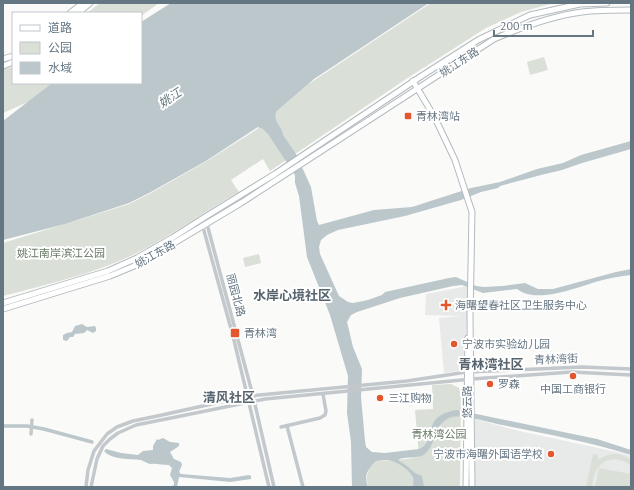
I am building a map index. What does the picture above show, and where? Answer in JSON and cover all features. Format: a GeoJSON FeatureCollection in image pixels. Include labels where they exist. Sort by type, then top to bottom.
{"type":"FeatureCollection","features":[{"type":"Feature","properties":{"kind":"main road"},"geometry":{"type":"LineString","coordinates":[[71,12],[83,3]]}},
{"type":"Feature","properties":{"kind":"main road"},"geometry":{"type":"LineString","coordinates":[[79,12],[90,3]]}},
{"type":"Feature","properties":{"kind":"main road","name":"姚江东路"},"geometry":{"type":"LineString","coordinates":[[3,303],[108,271],[137,258],[172,238],[290,164],[413,81],[478,40],[530,15],[580,4],[607,3]]}},
{"type":"Feature","properties":{"kind":"main road","name":"姚江东路"},"geometry":{"type":"LineString","coordinates":[[3,309],[120,272],[139,264],[306,162],[494,39],[542,20],[581,12],[631,10]]}},
{"type":"Feature","properties":{"kind":"main road"},"geometry":{"type":"LineString","coordinates":[[413,81],[418,89]]}},
{"type":"Feature","properties":{"kind":"main road","name":"悠云路"},"geometry":{"type":"LineString","coordinates":[[418,89],[435,118],[455,160],[464,183],[472,212],[470,317],[467,342],[472,487]]}},
{"type":"Feature","properties":{"kind":"main road","name":"悠云路"},"geometry":{"type":"LineString","coordinates":[[466,487],[470,423]]}},
{"type":"Feature","properties":{"kind":"street","name":"丽园北路"},"geometry":{"type":"LineString","coordinates":[[205,225],[253,396],[274,487]]}},
{"type":"Feature","properties":{"kind":"street","name":"丽园北路"},"geometry":{"type":"LineString","coordinates":[[205,225],[269,487]]}},
{"type":"Feature","properties":{"kind":"street","name":"青林湾街"},"geometry":{"type":"LineString","coordinates":[[363,388],[469,372],[582,367],[631,369]]}},
{"type":"Feature","properties":{"kind":"street","name":"青林湾街"},"geometry":{"type":"LineString","coordinates":[[363,388],[572,372],[631,375]]}},
{"type":"Feature","properties":{"kind":"street"},"geometry":{"type":"LineString","coordinates":[[86,487],[88,470],[94,450],[107,434],[133,421],[248,396],[363,388]]}},
{"type":"Feature","properties":{"kind":"street"},"geometry":{"type":"LineString","coordinates":[[91,487],[97,459],[103,446],[118,432],[136,425],[254,401],[323,394],[348,389]]}},
{"type":"Feature","properties":{"kind":"street"},"geometry":{"type":"LineString","coordinates":[[281,427],[325,416],[326,411],[323,394]]}},
{"type":"Feature","properties":{"kind":"street"},"geometry":{"type":"LineString","coordinates":[[31,434],[32,420]]}},
{"type":"Feature","properties":{"kind":"street"},"geometry":{"type":"LineString","coordinates":[[287,426],[303,487]]}},
{"type":"Feature","properties":{"kind":"shaded area"},"geometry":{"type":"Polygon","coordinates":[[[468,286],[465,370],[444,373],[439,318],[461,316],[425,315],[426,294],[468,286]]]}},
{"type":"Feature","properties":{"kind":"shaded area","name":"宁波市海曙外国语学校"},"geometry":{"type":"Polygon","coordinates":[[[475,419],[515,430],[631,456],[631,487],[475,487],[475,419]]]}},
{"type":"Feature","properties":{"kind":"green space"},"geometry":{"type":"Polygon","coordinates":[[[100,3],[159,3],[142,15],[142,12],[88,12],[100,3]]]}},
{"type":"Feature","properties":{"kind":"green space","name":"姚江南岸滨江公园"},"geometry":{"type":"Polygon","coordinates":[[[431,3],[554,3],[521,12],[486,28],[406,79],[270,171],[263,159],[231,180],[239,192],[165,238],[139,252],[90,272],[3,296],[3,243],[129,204],[149,194],[207,161],[256,130],[307,85],[431,3]]]}},
{"type":"Feature","properties":{"kind":"green space"},"geometry":{"type":"Polygon","coordinates":[[[544,57],[548,70],[530,75],[527,62],[544,57]]]}},
{"type":"Feature","properties":{"kind":"green space"},"geometry":{"type":"Polygon","coordinates":[[[12,67],[12,84],[51,84],[30,101],[3,113],[3,69],[12,67]]]}},
{"type":"Feature","properties":{"kind":"green space"},"geometry":{"type":"Polygon","coordinates":[[[259,254],[261,263],[245,267],[243,258],[259,254]]]}},
{"type":"Feature","properties":{"kind":"green space","name":"青林湾公园"},"geometry":{"type":"Polygon","coordinates":[[[451,384],[459,388],[461,392],[460,487],[368,487],[366,479],[369,469],[376,461],[419,457],[415,410],[433,409],[432,385],[451,384]]]}},
{"type":"Feature","properties":{"kind":"green space"},"geometry":{"type":"Polygon","coordinates":[[[593,454],[598,455],[598,460],[610,454],[619,454],[631,460],[631,466],[617,459],[607,461],[599,466],[596,471],[592,487],[586,487],[593,454]]]}},
{"type":"Feature","properties":{"kind":"green space"},"geometry":{"type":"Polygon","coordinates":[[[599,468],[631,474],[631,487],[595,487],[599,468]]]}},
{"type":"Feature","properties":{"kind":"water","name":"姚江"},"geometry":{"type":"Polygon","coordinates":[[[171,3],[429,3],[314,79],[276,112],[276,119],[283,135],[296,154],[311,187],[319,225],[374,210],[412,207],[471,188],[500,182],[537,169],[563,163],[581,155],[631,141],[631,149],[562,170],[500,186],[498,188],[481,192],[461,200],[405,216],[338,230],[327,235],[321,240],[319,247],[320,254],[339,296],[348,302],[353,303],[368,300],[382,295],[385,292],[456,277],[476,286],[484,287],[525,283],[538,289],[553,289],[631,269],[631,275],[610,278],[549,295],[526,294],[517,289],[483,293],[462,285],[453,286],[400,298],[357,312],[351,315],[347,322],[353,347],[362,369],[361,397],[365,441],[366,447],[372,452],[385,453],[419,449],[425,445],[431,429],[438,418],[445,413],[457,410],[597,439],[631,450],[631,455],[564,438],[456,416],[446,419],[442,423],[430,448],[424,455],[398,460],[415,473],[422,476],[424,487],[413,487],[413,478],[409,472],[398,464],[390,460],[386,460],[376,461],[367,473],[366,479],[368,487],[352,487],[351,442],[347,413],[348,376],[330,315],[307,257],[295,175],[268,134],[263,129],[258,127],[206,161],[129,203],[65,224],[3,240],[3,121],[51,84],[142,84],[142,21],[171,3]]]}},
{"type":"Feature","properties":{"kind":"water"},"geometry":{"type":"Polygon","coordinates":[[[82,324],[87,327],[95,326],[96,331],[93,333],[87,330],[84,333],[75,334],[67,341],[63,340],[63,335],[72,332],[75,326],[82,324]]]}},
{"type":"Feature","properties":{"kind":"water"},"geometry":{"type":"Polygon","coordinates":[[[163,438],[170,442],[179,443],[179,446],[170,452],[174,459],[181,462],[182,465],[179,472],[181,474],[230,478],[249,475],[251,476],[251,479],[230,482],[179,477],[177,487],[170,487],[174,485],[174,482],[170,475],[172,468],[169,465],[150,464],[141,460],[116,458],[104,451],[106,449],[138,455],[143,451],[153,450],[153,446],[157,439],[163,438]]]}},
{"type":"Feature","properties":{"kind":"waterway"},"geometry":{"type":"LineString","coordinates":[[3,426],[27,426],[44,429],[92,442]]}},
{"type":"Feature","properties":{"kind":"place","name":"青林湾站"},"geometry":{"type":"Point","coordinates":[408,116]}},
{"type":"Feature","properties":{"kind":"place","name":"海曙望春社区卫生服务中心"},"geometry":{"type":"Point","coordinates":[446,305]}},
{"type":"Feature","properties":{"kind":"place","name":"青林湾"},"geometry":{"type":"Point","coordinates":[235,333]}},
{"type":"Feature","properties":{"kind":"place","name":"宁波市实验幼儿园"},"geometry":{"type":"Point","coordinates":[454,344]}},
{"type":"Feature","properties":{"kind":"place","name":"中国工商银行"},"geometry":{"type":"Point","coordinates":[573,376]}},
{"type":"Feature","properties":{"kind":"place","name":"罗森"},"geometry":{"type":"Point","coordinates":[490,384]}},
{"type":"Feature","properties":{"kind":"place","name":"三江购物"},"geometry":{"type":"Point","coordinates":[380,398]}},
{"type":"Feature","properties":{"kind":"place","name":"宁波市海曙外国语学校"},"geometry":{"type":"Point","coordinates":[551,454]}},
{"type":"Feature","properties":{"kind":"district","name":"水岸心境社区"},"geometry":{"type":"Point","coordinates":[292,295]}},
{"type":"Feature","properties":{"kind":"district","name":"青林湾社区"},"geometry":{"type":"Point","coordinates":[491,364]}},
{"type":"Feature","properties":{"kind":"district","name":"清风社区"},"geometry":{"type":"Point","coordinates":[229,397]}}]}
